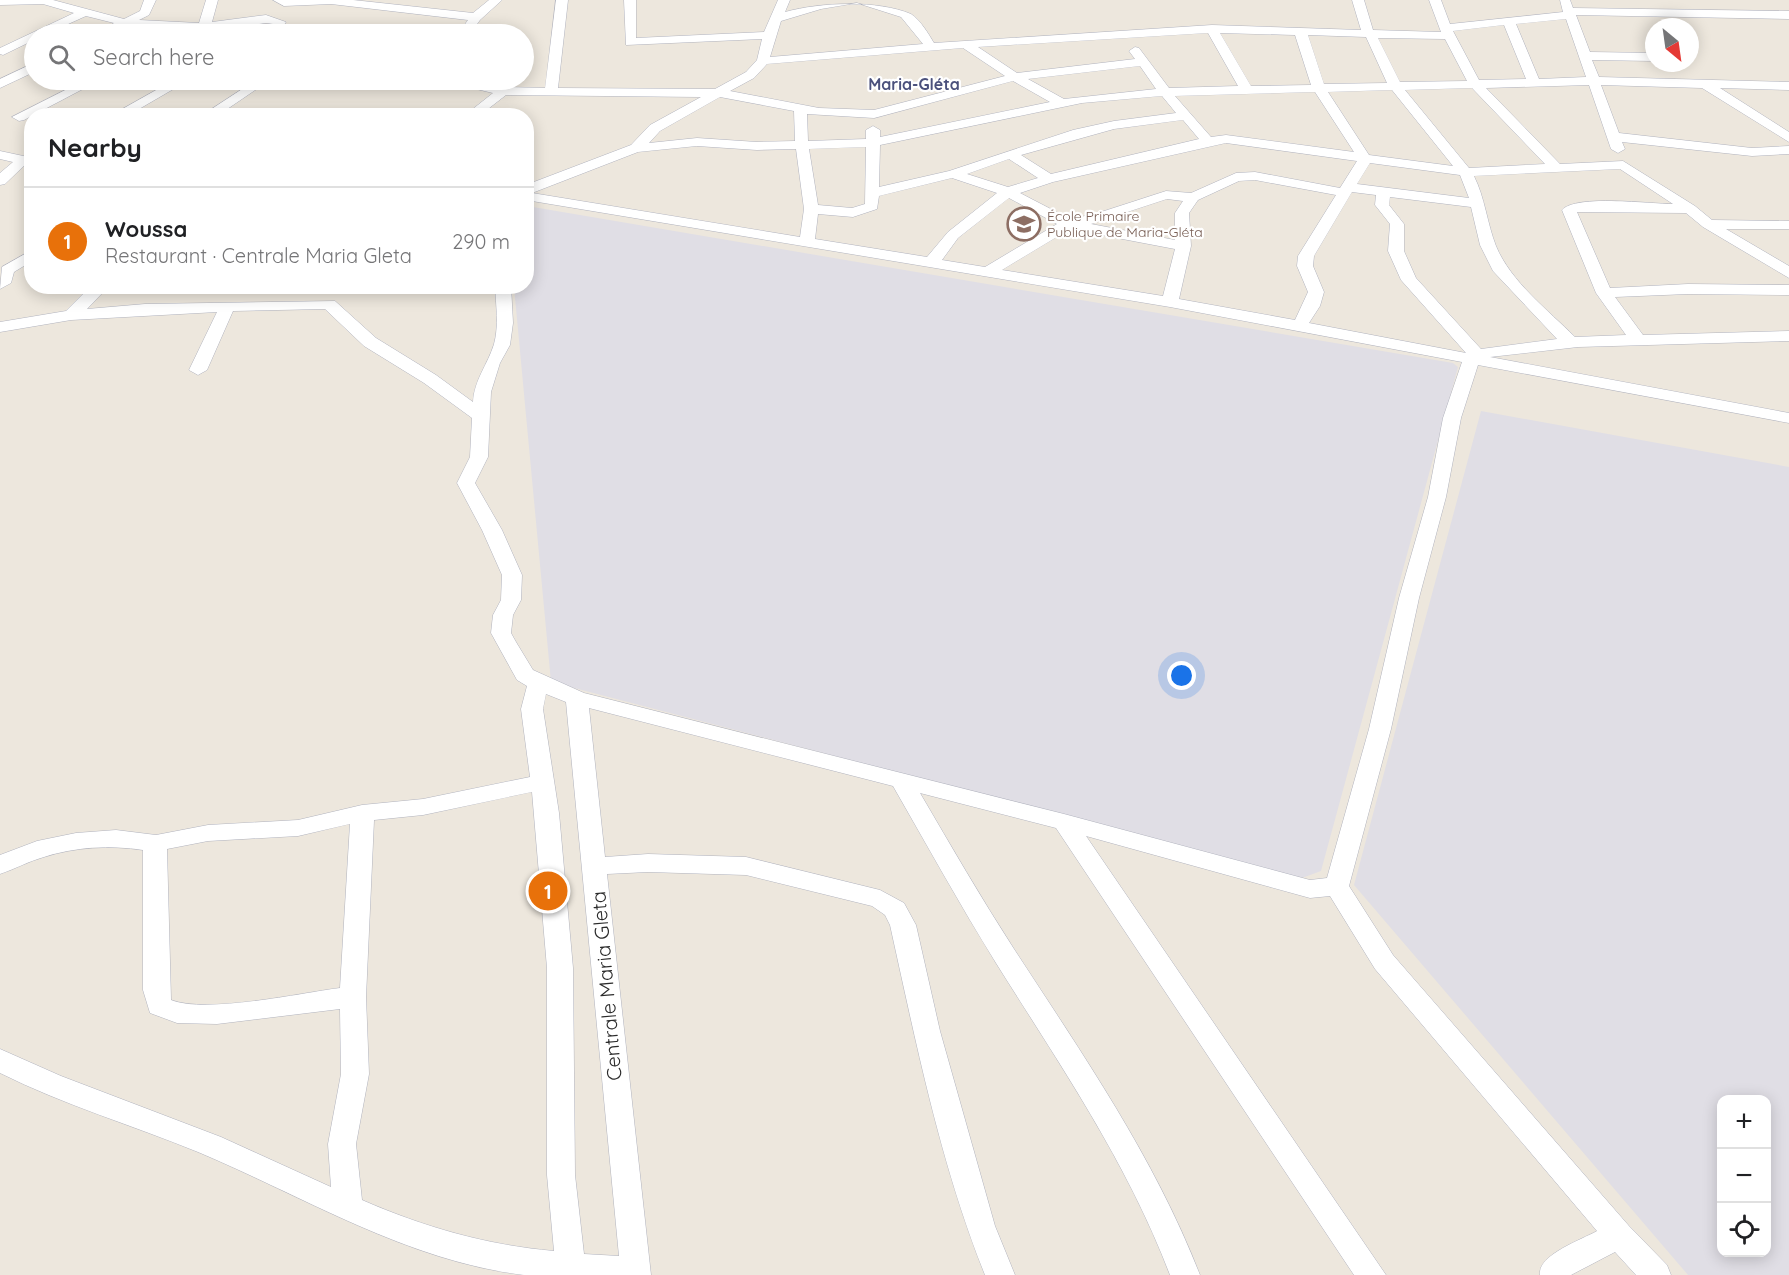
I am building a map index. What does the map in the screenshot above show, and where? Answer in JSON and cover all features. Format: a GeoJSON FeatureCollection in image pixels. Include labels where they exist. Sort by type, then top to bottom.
{"type":"FeatureCollection","features":[{"type":"Feature","properties":{"kind":"street"},"geometry":{"type":"LineString","coordinates":[[126,23],[145,13],[150,0]]}},
{"type":"Feature","properties":{"kind":"street"},"geometry":{"type":"LineString","coordinates":[[205,24],[212,0]]}},
{"type":"Feature","properties":{"kind":"street"},"geometry":{"type":"LineString","coordinates":[[279,0],[284,3],[332,0],[359,2],[476,17]]}},
{"type":"Feature","properties":{"kind":"street"},"geometry":{"type":"LineString","coordinates":[[471,24],[496,0]]}},
{"type":"Feature","properties":{"kind":"street"},"geometry":{"type":"LineString","coordinates":[[551,92],[562,0]]}},
{"type":"Feature","properties":{"kind":"street"},"geometry":{"type":"LineString","coordinates":[[630,0],[630,42],[769,35]]}},
{"type":"Feature","properties":{"kind":"street"},"geometry":{"type":"LineString","coordinates":[[636,148],[656,128],[750,75],[763,61],[769,35],[784,0]]}},
{"type":"Feature","properties":{"kind":"street"},"geometry":{"type":"LineString","coordinates":[[775,19],[819,6],[855,0]]}},
{"type":"Feature","properties":{"kind":"street"},"geometry":{"type":"LineString","coordinates":[[860,0],[870,5],[897,10],[909,17],[931,46]]}},
{"type":"Feature","properties":{"kind":"street"},"geometry":{"type":"LineString","coordinates":[[1358,0],[1367,32],[1374,41],[1395,86],[1465,172],[1478,204],[1488,246],[1501,271],[1572,344]]}},
{"type":"Feature","properties":{"kind":"street"},"geometry":{"type":"LineString","coordinates":[[1436,0],[1448,32],[1475,84],[1555,167]]}},
{"type":"Feature","properties":{"kind":"street"},"geometry":{"type":"LineString","coordinates":[[0,3],[45,1],[83,13],[133,24]]}},
{"type":"Feature","properties":{"kind":"street"},"geometry":{"type":"LineString","coordinates":[[763,61],[931,46],[1212,29],[1448,32],[1567,9],[1789,15]]}},
{"type":"Feature","properties":{"kind":"street"},"geometry":{"type":"LineString","coordinates":[[1567,9],[1595,81],[1623,165]]}},
{"type":"Feature","properties":{"kind":"street"},"geometry":{"type":"LineString","coordinates":[[60,24],[83,13]]}},
{"type":"Feature","properties":{"kind":"street"},"geometry":{"type":"LineString","coordinates":[[232,24],[266,19],[280,22],[279,24]]}},
{"type":"Feature","properties":{"kind":"street"},"geometry":{"type":"LineString","coordinates":[[1509,22],[1534,83]]}},
{"type":"Feature","properties":{"kind":"street"},"geometry":{"type":"LineString","coordinates":[[1212,29],[1246,89]]}},
{"type":"Feature","properties":{"kind":"street"},"geometry":{"type":"LineString","coordinates":[[1300,31],[1318,88],[1365,159]]}},
{"type":"Feature","properties":{"kind":"street"},"geometry":{"type":"LineString","coordinates":[[1120,36],[1184,116],[1208,141]]}},
{"type":"Feature","properties":{"kind":"street"},"geometry":{"type":"LineString","coordinates":[[1,51],[24,40]]}},
{"type":"Feature","properties":{"kind":"street"},"geometry":{"type":"LineString","coordinates":[[965,44],[1015,77],[1062,103]]}},
{"type":"Feature","properties":{"kind":"street"},"geometry":{"type":"LineString","coordinates":[[1,51],[24,54]]}},
{"type":"Feature","properties":{"kind":"street"},"geometry":{"type":"LineString","coordinates":[[1585,56],[1645,57]]}},
{"type":"Feature","properties":{"kind":"street"},"geometry":{"type":"LineString","coordinates":[[480,108],[503,90],[719,93],[836,114],[874,114],[1015,77],[1142,62]]}},
{"type":"Feature","properties":{"kind":"street"},"geometry":{"type":"LineString","coordinates":[[0,72],[19,75]]}},
{"type":"Feature","properties":{"kind":"street"},"geometry":{"type":"LineString","coordinates":[[0,84],[24,72]]}},
{"type":"Feature","properties":{"kind":"street"},"geometry":{"type":"LineString","coordinates":[[534,187],[636,148],[697,142],[729,145],[872,143],[1107,95],[1246,89],[1595,81],[1789,86]]}},
{"type":"Feature","properties":{"kind":"street"},"geometry":{"type":"LineString","coordinates":[[1705,84],[1789,138]]}},
{"type":"Feature","properties":{"kind":"street"},"geometry":{"type":"LineString","coordinates":[[38,108],[74,90]]}},
{"type":"Feature","properties":{"kind":"street"},"geometry":{"type":"LineString","coordinates":[[131,108],[164,90]]}},
{"type":"Feature","properties":{"kind":"street"},"geometry":{"type":"LineString","coordinates":[[220,108],[248,90]]}},
{"type":"Feature","properties":{"kind":"street"},"geometry":{"type":"LineString","coordinates":[[801,108],[802,145],[809,175],[811,208],[807,243]]}},
{"type":"Feature","properties":{"kind":"street"},"geometry":{"type":"LineString","coordinates":[[811,208],[859,213],[872,206],[874,114]]}},
{"type":"Feature","properties":{"kind":"street"},"geometry":{"type":"LineString","coordinates":[[872,193],[953,174],[1010,154],[1105,126],[1184,116]]}},
{"type":"Feature","properties":{"kind":"street"},"geometry":{"type":"LineString","coordinates":[[1614,137],[1752,152],[1789,150]]}},
{"type":"Feature","properties":{"kind":"street"},"geometry":{"type":"LineString","coordinates":[[931,263],[953,235],[1008,192],[1049,179],[1208,141],[1235,140],[1465,172],[1623,165],[1689,208],[1708,224],[1789,273]]}},
{"type":"Feature","properties":{"kind":"street"},"geometry":{"type":"LineString","coordinates":[[1010,154],[1049,179]]}},
{"type":"Feature","properties":{"kind":"street"},"geometry":{"type":"LineString","coordinates":[[0,155],[24,160]]}},
{"type":"Feature","properties":{"kind":"street"},"geometry":{"type":"LineString","coordinates":[[1299,327],[1316,295],[1316,289],[1304,268],[1304,262],[1365,159]]}},
{"type":"Feature","properties":{"kind":"street"},"geometry":{"type":"LineString","coordinates":[[0,182],[24,163]]}},
{"type":"Feature","properties":{"kind":"street"},"geometry":{"type":"LineString","coordinates":[[953,174],[1008,192],[1068,224],[1183,246]]}},
{"type":"Feature","properties":{"kind":"street"},"geometry":{"type":"LineString","coordinates":[[1170,302],[1183,246],[1182,213],[1193,197],[1229,179],[1247,176],[1478,204]]}},
{"type":"Feature","properties":{"kind":"street"},"geometry":{"type":"LineString","coordinates":[[1384,191],[1382,205],[1385,213],[1397,224],[1396,251],[1409,280],[1475,356]]}},
{"type":"Feature","properties":{"kind":"street"},"geometry":{"type":"LineString","coordinates":[[987,272],[1068,224],[1098,218],[1166,195],[1193,197]]}},
{"type":"Feature","properties":{"kind":"street"},"geometry":{"type":"LineString","coordinates":[[534,197],[1170,302],[1299,327],[1475,356],[1789,418]]}},
{"type":"Feature","properties":{"kind":"street"},"geometry":{"type":"LineString","coordinates":[[1640,341],[1604,293],[1570,213],[1572,207],[1689,208]]}},
{"type":"Feature","properties":{"kind":"street"},"geometry":{"type":"LineString","coordinates":[[1708,224],[1789,225]]}},
{"type":"Feature","properties":{"kind":"street"},"geometry":{"type":"LineString","coordinates":[[0,284],[7,270],[24,259]]}},
{"type":"Feature","properties":{"kind":"street"},"geometry":{"type":"LineString","coordinates":[[1604,293],[1688,289],[1789,290]]}},
{"type":"Feature","properties":{"kind":"street"},"geometry":{"type":"LineString","coordinates":[[70,315],[92,294]]}},
{"type":"Feature","properties":{"kind":"street"},"geometry":{"type":"LineString","coordinates":[[504,294],[506,323],[502,345],[486,378],[480,416],[479,457],[466,486],[492,530],[512,575],[511,600],[503,615],[501,633],[517,665],[525,675],[538,683],[577,698],[1064,822],[1310,889],[1337,886]]}},
{"type":"Feature","properties":{"kind":"street"},"geometry":{"type":"LineString","coordinates":[[0,327],[70,315],[179,308],[226,309],[329,304],[370,342],[430,379],[480,416]]}},
{"type":"Feature","properties":{"kind":"street"},"geometry":{"type":"LineString","coordinates":[[198,370],[226,309]]}},
{"type":"Feature","properties":{"kind":"street"},"geometry":{"type":"LineString","coordinates":[[1475,356],[1505,348],[1789,336]]}},
{"type":"Feature","properties":{"kind":"street"},"geometry":{"type":"LineString","coordinates":[[1475,356],[1452,418],[1437,497],[1409,598],[1380,729],[1337,886],[1384,962],[1618,1235],[1656,1275]]}},
{"type":"Feature","properties":{"kind":"street"},"geometry":{"type":"LineString","coordinates":[[538,683],[532,709],[543,782],[560,968],[561,1175],[571,1271]]}},
{"type":"Feature","properties":{"kind":"street","name":"Centrale Maria Gleta"},"geometry":{"type":"LineString","coordinates":[[577,698],[584,791],[595,866],[612,1065],[636,1272]]}},
{"type":"Feature","properties":{"kind":"street"},"geometry":{"type":"LineString","coordinates":[[901,780],[1004,955],[1068,1050],[1145,1183],[1175,1246],[1185,1275]]}},
{"type":"Feature","properties":{"kind":"street"},"geometry":{"type":"LineString","coordinates":[[0,866],[41,848],[64,843],[129,838],[156,843],[208,833],[298,828],[362,813],[423,807],[543,782]]}},
{"type":"Feature","properties":{"kind":"street"},"geometry":{"type":"LineString","coordinates":[[348,1207],[342,1144],[355,1074],[353,997],[362,813]]}},
{"type":"Feature","properties":{"kind":"street"},"geometry":{"type":"LineString","coordinates":[[1064,822],[1371,1275]]}},
{"type":"Feature","properties":{"kind":"street"},"geometry":{"type":"LineString","coordinates":[[156,843],[153,859],[155,966],[159,1006],[177,1013],[217,1014],[353,997]]}},
{"type":"Feature","properties":{"kind":"street"},"geometry":{"type":"LineString","coordinates":[[595,866],[648,863],[746,866],[880,899],[895,909],[903,925],[930,1041],[980,1226],[1000,1275]]}},
{"type":"Feature","properties":{"kind":"street"},"geometry":{"type":"LineString","coordinates":[[0,1060],[29,1076],[211,1144],[348,1207],[461,1250],[571,1271],[636,1272]]}},
{"type":"Feature","properties":{"kind":"street"},"geometry":{"type":"LineString","coordinates":[[1548,1273],[1618,1235]]}},
{"type":"Feature","properties":{"kind":"shaded area"},"geometry":{"type":"Polygon","coordinates":[[[534,207],[1453,363],[1458,367],[1321,871],[1302,878],[551,682],[515,294],[534,294],[534,207]]]}},
{"type":"Feature","properties":{"kind":"shaded area"},"geometry":{"type":"Polygon","coordinates":[[[1481,411],[1789,467],[1789,1275],[1688,1275],[1354,885],[1481,411]]]}},
{"type":"Feature","properties":{"kind":"place","name":"École Primaire Publique de Maria-Gléta"},"geometry":{"type":"Point","coordinates":[1024,224]}},
{"type":"Feature","properties":{"kind":"place","name":"Woussa"},"geometry":{"type":"Point","coordinates":[548,891]}},
{"type":"Feature","properties":{"kind":"district","name":"Maria-Gléta"},"geometry":{"type":"Point","coordinates":[914,84]}}]}
